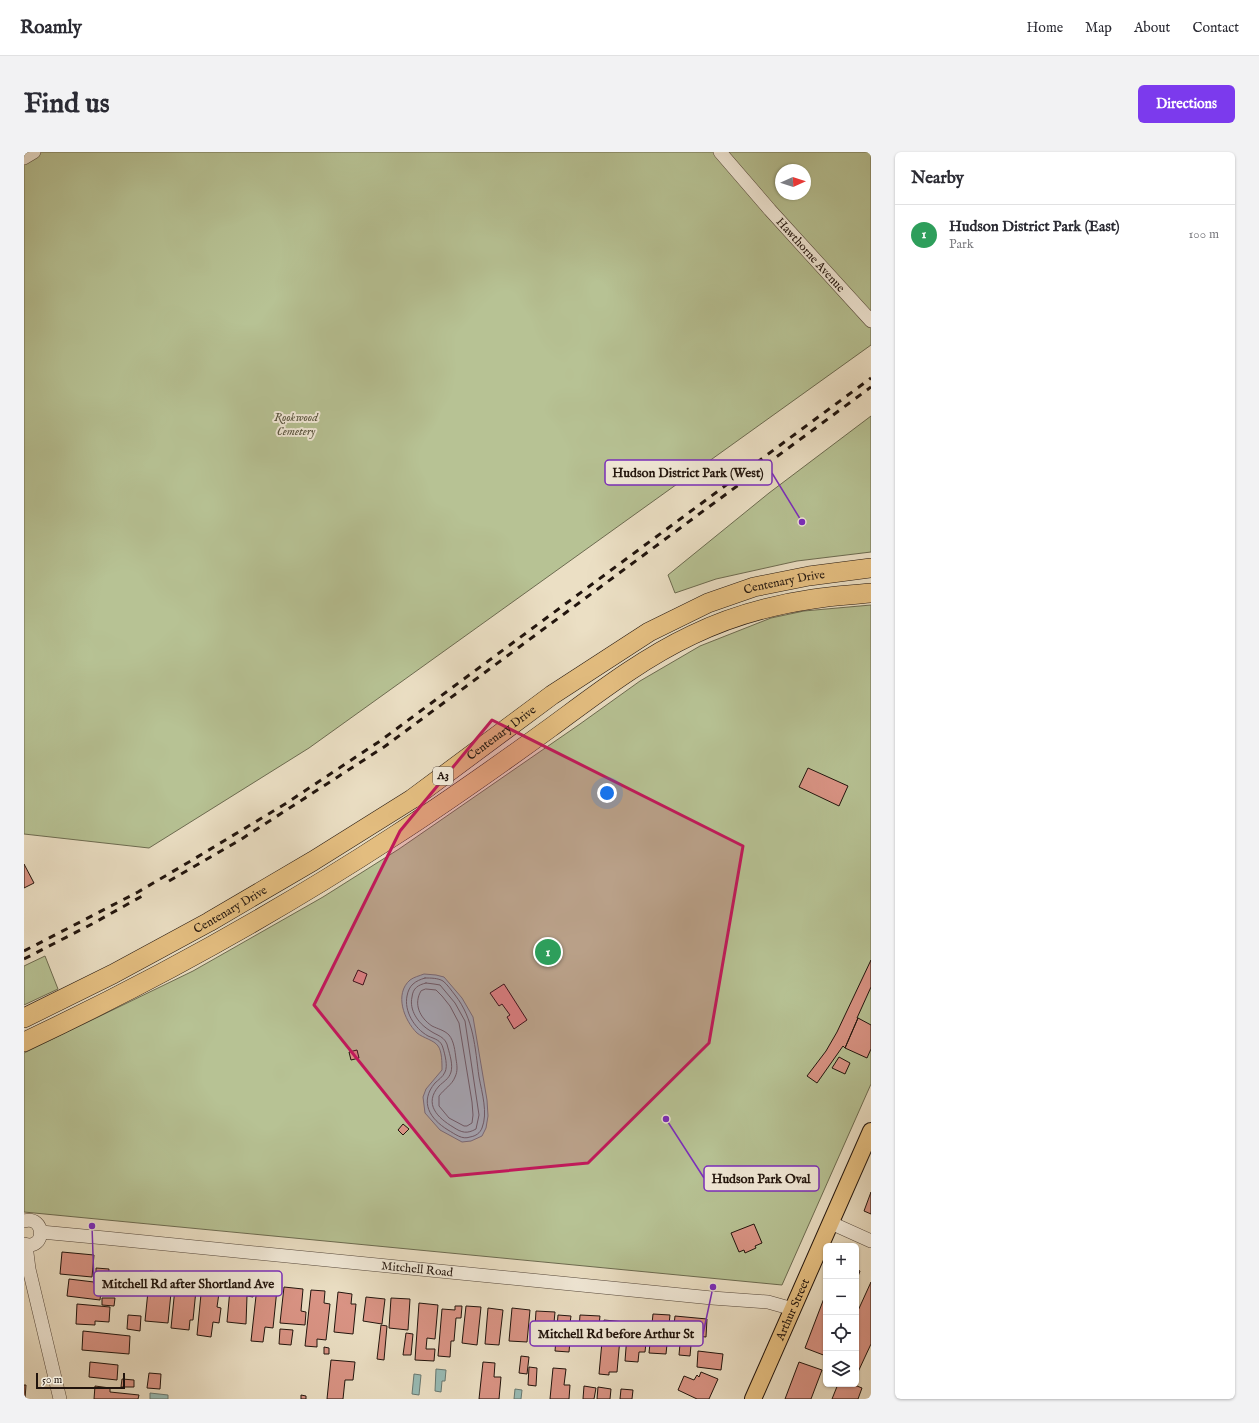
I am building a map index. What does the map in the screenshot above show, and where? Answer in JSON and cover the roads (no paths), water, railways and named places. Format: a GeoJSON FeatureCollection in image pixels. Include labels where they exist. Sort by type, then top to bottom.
{"type":"FeatureCollection","features":[{"type":"Feature","properties":{"kind":"highway","name":"Centenary Drive"},"geometry":{"type":"LineString","coordinates":[[24,1018],[113,974],[202,926],[313,862],[412,799],[552,695],[649,632],[708,603],[754,587],[809,576],[871,568]]}},
{"type":"Feature","properties":{"kind":"highway","name":"Centenary Drive"},"geometry":{"type":"LineString","coordinates":[[24,1042],[163,972],[256,921],[346,867],[441,805],[618,679],[657,654],[692,635],[726,621],[770,607],[813,598],[871,593]]}},
{"type":"Feature","properties":{"kind":"main road","name":"Arthur Street"},"geometry":{"type":"LineString","coordinates":[[753,1399],[871,1131]]}},
{"type":"Feature","properties":{"kind":"street"},"geometry":{"type":"LineString","coordinates":[[24,158],[34,152]]}},
{"type":"Feature","properties":{"kind":"street","name":"Hawthorne Avenue"},"geometry":{"type":"LineString","coordinates":[[720,152],[770,210],[871,321]]}},
{"type":"Feature","properties":{"kind":"street"},"geometry":{"type":"LineString","coordinates":[[24,1221],[35,1222],[41,1232],[37,1242],[30,1245],[25,1244],[29,1269],[60,1399]]}},
{"type":"Feature","properties":{"kind":"street"},"geometry":{"type":"LineString","coordinates":[[831,1223],[871,1242]]}},
{"type":"Feature","properties":{"kind":"street","name":"Mitchell Road"},"geometry":{"type":"LineString","coordinates":[[41,1232],[704,1298],[768,1302],[793,1309]]}},
{"type":"Feature","properties":{"kind":"water"},"geometry":{"type":"Polygon","coordinates":[[[424,974],[444,977],[462,998],[473,1017],[487,1100],[488,1116],[486,1128],[482,1136],[471,1141],[462,1142],[440,1130],[425,1113],[423,1097],[426,1089],[442,1070],[441,1054],[436,1044],[419,1035],[412,1028],[405,1014],[402,999],[405,986],[410,980],[424,974]]]}},
{"type":"Feature","properties":{"kind":"water"},"geometry":{"type":"Polygon","coordinates":[[[436,1369],[446,1370],[445,1381],[442,1381],[441,1392],[435,1391],[436,1369]]]}},
{"type":"Feature","properties":{"kind":"water"},"geometry":{"type":"Polygon","coordinates":[[[414,1374],[421,1375],[419,1395],[412,1394],[414,1374]]]}},
{"type":"Feature","properties":{"kind":"water"},"geometry":{"type":"Polygon","coordinates":[[[515,1389],[522,1390],[521,1399],[514,1399],[515,1389]]]}},
{"type":"Feature","properties":{"kind":"water"},"geometry":{"type":"Polygon","coordinates":[[[150,1393],[168,1395],[168,1399],[150,1399],[150,1393]]]}},
{"type":"Feature","properties":{"kind":"railway"},"geometry":{"type":"LineString","coordinates":[[24,951],[138,892],[189,862],[285,804],[380,741],[871,378]]}},
{"type":"Feature","properties":{"kind":"railway"},"geometry":{"type":"LineString","coordinates":[[169,881],[240,840],[384,747],[871,387]]}},
{"type":"Feature","properties":{"kind":"railway"},"geometry":{"type":"LineString","coordinates":[[24,959],[144,895]]}},
{"type":"Feature","properties":{"kind":"place","name":"Hudson District Park (West)"},"geometry":{"type":"Point","coordinates":[802,522]}},
{"type":"Feature","properties":{"kind":"place","name":"Hudson District Park (East)"},"geometry":{"type":"Point","coordinates":[548,952]}},
{"type":"Feature","properties":{"kind":"place","name":"Hudson Park Oval"},"geometry":{"type":"Point","coordinates":[666,1119]}},
{"type":"Feature","properties":{"kind":"place","name":"Mitchell Rd after Shortland Ave"},"geometry":{"type":"Point","coordinates":[92,1226]}},
{"type":"Feature","properties":{"kind":"place","name":"Mitchell Rd before Arthur St"},"geometry":{"type":"Point","coordinates":[713,1287]}},
{"type":"Feature","properties":{"kind":"park label","name":"Rookwood Cemetery"},"geometry":{"type":"Point","coordinates":[296,424]}}]}
